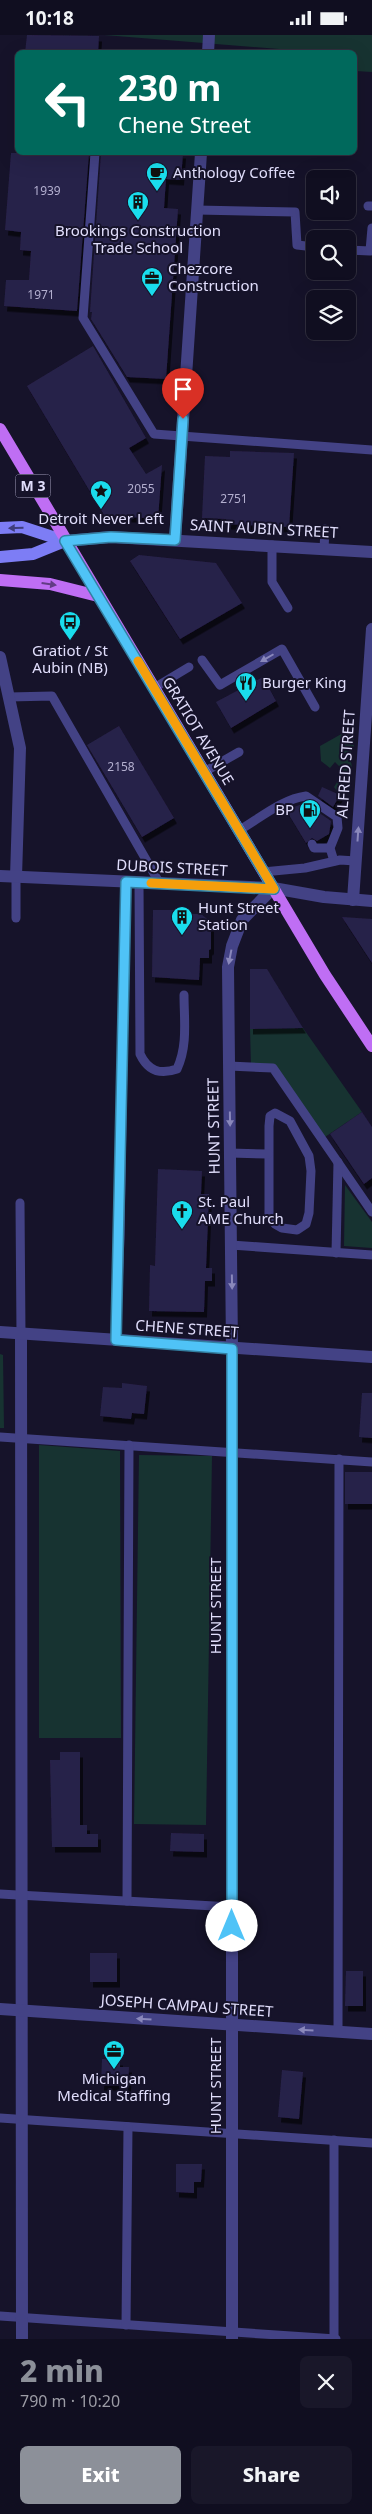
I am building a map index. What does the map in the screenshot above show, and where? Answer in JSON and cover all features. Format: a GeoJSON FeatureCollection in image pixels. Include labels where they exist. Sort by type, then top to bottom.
{"type":"FeatureCollection","features":[{"type":"Feature","properties":{"kind":"main road","name":"GRATIOT AVENUE"},"geometry":{"type":"LineString","coordinates":[[0,429],[238,831],[325,975],[372,1046]]}},
{"type":"Feature","properties":{"kind":"main road","name":"SAINT AUBIN STREET"},"geometry":{"type":"LineString","coordinates":[[0,528],[22,527],[65,541]]}},
{"type":"Feature","properties":{"kind":"main road","name":"SAINT AUBIN STREET"},"geometry":{"type":"LineString","coordinates":[[0,557],[33,553],[65,541]]}},
{"type":"Feature","properties":{"kind":"main road"},"geometry":{"type":"LineString","coordinates":[[0,580],[50,584],[98,596]]}},
{"type":"Feature","properties":{"kind":"street"},"geometry":{"type":"LineString","coordinates":[[208,50],[209,35]]}},
{"type":"Feature","properties":{"kind":"street"},"geometry":{"type":"LineString","coordinates":[[175,540],[201,155]]}},
{"type":"Feature","properties":{"kind":"street","name":"SAINT AUBIN STREET"},"geometry":{"type":"LineString","coordinates":[[65,541],[111,537],[372,551]]}},
{"type":"Feature","properties":{"kind":"street","name":"ALFRED STREET"},"geometry":{"type":"LineString","coordinates":[[353,900],[372,629]]}},
{"type":"Feature","properties":{"kind":"street"},"geometry":{"type":"LineString","coordinates":[[0,657],[20,748],[16,877]]}},
{"type":"Feature","properties":{"kind":"street","name":"DUBOIS STREET"},"geometry":{"type":"LineString","coordinates":[[0,875],[274,889],[372,901]]}},
{"type":"Feature","properties":{"kind":"street","name":"HUNT STREET"},"geometry":{"type":"LineString","coordinates":[[232,2335],[232,1349],[228,967],[232,946],[242,920],[274,889]]}},
{"type":"Feature","properties":{"kind":"street","name":"CHENE STREET"},"geometry":{"type":"LineString","coordinates":[[0,1332],[372,1357]]}},
{"type":"Feature","properties":{"kind":"street"},"geometry":{"type":"LineString","coordinates":[[21,1334],[22,2339]]}},
{"type":"Feature","properties":{"kind":"street","name":"JOSEPH CAMPAU STREET"},"geometry":{"type":"LineString","coordinates":[[0,2009],[372,2034]]}},
{"type":"Feature","properties":{"kind":"lane"},"geometry":{"type":"LineString","coordinates":[[95,155],[83,318],[154,434],[331,452],[372,450]]}},
{"type":"Feature","properties":{"kind":"lane"},"geometry":{"type":"LineString","coordinates":[[197,210],[296,212],[297,245],[306,246]]}},
{"type":"Feature","properties":{"kind":"lane"},"geometry":{"type":"LineString","coordinates":[[356,250],[370,251],[372,228]]}},
{"type":"Feature","properties":{"kind":"lane"},"geometry":{"type":"LineString","coordinates":[[324,549],[325,529]]}},
{"type":"Feature","properties":{"kind":"lane"},"geometry":{"type":"LineString","coordinates":[[272,545],[272,582],[288,608]]}},
{"type":"Feature","properties":{"kind":"lane"},"geometry":{"type":"LineString","coordinates":[[202,660],[220,685],[282,649],[315,707]]}},
{"type":"Feature","properties":{"kind":"lane"},"geometry":{"type":"LineString","coordinates":[[154,688],[189,667]]}},
{"type":"Feature","properties":{"kind":"lane"},"geometry":{"type":"LineString","coordinates":[[10,697],[52,696],[160,884]]}},
{"type":"Feature","properties":{"kind":"lane"},"geometry":{"type":"LineString","coordinates":[[204,772],[239,752]]}},
{"type":"Feature","properties":{"kind":"lane"},"geometry":{"type":"LineString","coordinates":[[238,831],[306,796],[337,817],[338,828],[330,848]]}},
{"type":"Feature","properties":{"kind":"lane"},"geometry":{"type":"LineString","coordinates":[[322,839],[330,848],[334,861]]}},
{"type":"Feature","properties":{"kind":"lane"},"geometry":{"type":"LineString","coordinates":[[312,844],[314,848],[330,848]]}},
{"type":"Feature","properties":{"kind":"lane"},"geometry":{"type":"LineString","coordinates":[[263,872],[305,868],[334,861],[356,861]]}},
{"type":"Feature","properties":{"kind":"lane"},"geometry":{"type":"LineString","coordinates":[[16,877],[16,918]]}},
{"type":"Feature","properties":{"kind":"lane"},"geometry":{"type":"LineString","coordinates":[[133,882],[140,1054],[145,1065],[154,1071],[166,1073],[177,1069],[182,1059],[184,1046],[184,995]]}},
{"type":"Feature","properties":{"kind":"lane"},"geometry":{"type":"LineString","coordinates":[[116,1340],[133,882]]}},
{"type":"Feature","properties":{"kind":"lane"},"geometry":{"type":"LineString","coordinates":[[229,1066],[273,1068],[372,1213]]}},
{"type":"Feature","properties":{"kind":"lane"},"geometry":{"type":"LineString","coordinates":[[275,1113],[290,1121],[308,1156],[311,1171],[309,1213],[306,1224],[297,1230],[282,1228],[275,1224],[269,1216],[268,1154],[270,1116],[275,1113]]}},
{"type":"Feature","properties":{"kind":"lane"},"geometry":{"type":"LineString","coordinates":[[230,1153],[268,1154]]}},
{"type":"Feature","properties":{"kind":"lane"},"geometry":{"type":"LineString","coordinates":[[336,1253],[338,1162]]}},
{"type":"Feature","properties":{"kind":"lane"},"geometry":{"type":"LineString","coordinates":[[20,1203],[21,1334]]}},
{"type":"Feature","properties":{"kind":"lane"},"geometry":{"type":"LineString","coordinates":[[231,1245],[372,1255]]}},
{"type":"Feature","properties":{"kind":"lane"},"geometry":{"type":"LineString","coordinates":[[0,1437],[372,1461]]}},
{"type":"Feature","properties":{"kind":"lane"},"geometry":{"type":"LineString","coordinates":[[126,1901],[128,1445]]}},
{"type":"Feature","properties":{"kind":"lane"},"geometry":{"type":"LineString","coordinates":[[338,2032],[339,1459]]}},
{"type":"Feature","properties":{"kind":"lane"},"geometry":{"type":"LineString","coordinates":[[0,1894],[232,1907]]}},
{"type":"Feature","properties":{"kind":"lane"},"geometry":{"type":"LineString","coordinates":[[0,2118],[372,2143]]}},
{"type":"Feature","properties":{"kind":"lane"},"geometry":{"type":"LineString","coordinates":[[126,2325],[128,2127]]}},
{"type":"Feature","properties":{"kind":"lane"},"geometry":{"type":"LineString","coordinates":[[0,2316],[232,2335],[335,2339],[334,2140]]}},
{"type":"Feature","properties":{"kind":"green space"},"geometry":{"type":"Polygon","coordinates":[[[104,35],[372,35],[372,72],[357,71],[357,50],[292,50],[104,35]]]}},
{"type":"Feature","properties":{"kind":"green space"},"geometry":{"type":"Polygon","coordinates":[[[345,732],[353,732],[354,746],[349,756],[352,773],[345,795],[339,803],[340,795],[334,787],[342,769],[335,762],[330,768],[321,761],[320,746],[345,732]]]}},
{"type":"Feature","properties":{"kind":"green space"},"geometry":{"type":"Polygon","coordinates":[[[303,1028],[362,1112],[322,1139],[273,1068],[251,1067],[250,1029],[303,1028]]]}},
{"type":"Feature","properties":{"kind":"green space"},"geometry":{"type":"Polygon","coordinates":[[[345,1185],[372,1222],[372,1248],[344,1246],[345,1185]]]}},
{"type":"Feature","properties":{"kind":"green space"},"geometry":{"type":"Polygon","coordinates":[[[0,1354],[3,1355],[4,1428],[0,1428],[0,1354]]]}},
{"type":"Feature","properties":{"kind":"green space"},"geometry":{"type":"Polygon","coordinates":[[[39,1445],[120,1451],[121,1738],[39,1738],[39,1445]]]}},
{"type":"Feature","properties":{"kind":"green space"},"geometry":{"type":"Polygon","coordinates":[[[139,1455],[212,1456],[206,1825],[134,1824],[139,1455]]]}},
{"type":"Feature","properties":{"kind":"building"},"geometry":{"type":"Polygon","coordinates":[[[27,35],[99,36],[98,50],[25,50],[27,35]]]}},
{"type":"Feature","properties":{"kind":"building"},"geometry":{"type":"Polygon","coordinates":[[[11,153],[15,153],[15,155],[89,155],[77,311],[4,306],[6,280],[29,280],[31,251],[20,250],[21,232],[5,230],[11,153]]]}},
{"type":"Feature","properties":{"kind":"building"},"geometry":{"type":"Polygon","coordinates":[[[101,155],[183,155],[181,180],[166,179],[164,208],[178,209],[166,379],[127,377],[91,319],[92,312],[90,312],[101,155]]]}},
{"type":"Feature","properties":{"kind":"building"},"geometry":{"type":"Polygon","coordinates":[[[93,346],[146,438],[129,448],[146,474],[162,465],[158,519],[104,515],[27,386],[93,346]]]}},
{"type":"Feature","properties":{"kind":"building"},"geometry":{"type":"Polygon","coordinates":[[[230,451],[294,453],[289,527],[226,524],[226,519],[202,518],[205,456],[230,457],[230,451]]]}},
{"type":"Feature","properties":{"kind":"building"},"geometry":{"type":"Polygon","coordinates":[[[139,555],[216,563],[242,603],[180,639],[130,561],[139,555]]]}},
{"type":"Feature","properties":{"kind":"building","name":"Burger King"},"geometry":{"type":"Polygon","coordinates":[[[263,677],[276,701],[231,728],[216,702],[263,677]]]}},
{"type":"Feature","properties":{"kind":"building"},"geometry":{"type":"Polygon","coordinates":[[[119,726],[174,818],[142,837],[87,745],[119,726]]]}},
{"type":"Feature","properties":{"kind":"building"},"geometry":{"type":"Polygon","coordinates":[[[322,787],[340,795],[333,807],[318,796],[322,787]]]}},
{"type":"Feature","properties":{"kind":"building"},"geometry":{"type":"Polygon","coordinates":[[[305,803],[310,812],[312,808],[331,821],[329,834],[317,841],[312,838],[306,843],[286,810],[305,803]]]}},
{"type":"Feature","properties":{"kind":"building","name":"Hunt Street Station"},"geometry":{"type":"Polygon","coordinates":[[[153,910],[176,910],[176,914],[201,914],[211,922],[211,949],[209,950],[209,958],[200,958],[199,980],[152,977],[153,910]]]}},
{"type":"Feature","properties":{"kind":"building"},"geometry":{"type":"Polygon","coordinates":[[[342,917],[372,919],[372,963],[342,917]]]}},
{"type":"Feature","properties":{"kind":"building"},"geometry":{"type":"Polygon","coordinates":[[[250,969],[267,969],[303,1028],[250,1029],[250,969]]]}},
{"type":"Feature","properties":{"kind":"building"},"geometry":{"type":"Polygon","coordinates":[[[362,1112],[372,1127],[372,1178],[364,1184],[330,1134],[362,1112]]]}},
{"type":"Feature","properties":{"kind":"building","name":"St. Paul AME Church"},"geometry":{"type":"Polygon","coordinates":[[[158,1169],[202,1171],[201,1194],[209,1194],[206,1268],[212,1268],[212,1281],[205,1281],[204,1312],[149,1311],[150,1265],[155,1266],[158,1169]]]}},
{"type":"Feature","properties":{"kind":"building"},"geometry":{"type":"Polygon","coordinates":[[[122,1383],[147,1386],[144,1414],[132,1413],[131,1419],[100,1416],[103,1387],[122,1388],[122,1383]]]}},
{"type":"Feature","properties":{"kind":"building"},"geometry":{"type":"Polygon","coordinates":[[[362,1393],[372,1393],[372,1438],[359,1437],[362,1393]]]}},
{"type":"Feature","properties":{"kind":"building"},"geometry":{"type":"Polygon","coordinates":[[[345,1472],[372,1472],[372,1504],[345,1504],[345,1472]]]}},
{"type":"Feature","properties":{"kind":"building"},"geometry":{"type":"Polygon","coordinates":[[[60,1752],[80,1752],[80,1825],[87,1825],[87,1834],[98,1834],[98,1847],[52,1847],[50,1760],[60,1760],[60,1752]]]}},
{"type":"Feature","properties":{"kind":"building"},"geometry":{"type":"Polygon","coordinates":[[[171,1833],[204,1834],[204,1852],[170,1851],[171,1833]]]}},
{"type":"Feature","properties":{"kind":"building"},"geometry":{"type":"Polygon","coordinates":[[[90,1953],[117,1953],[117,1982],[90,1982],[90,1953]]]}},
{"type":"Feature","properties":{"kind":"building"},"geometry":{"type":"Polygon","coordinates":[[[346,1971],[363,1971],[363,2006],[345,2006],[346,1971]]]}},
{"type":"Feature","properties":{"kind":"building"},"geometry":{"type":"Polygon","coordinates":[[[102,2059],[120,2060],[120,2067],[129,2067],[128,2086],[101,2085],[102,2059]]]}},
{"type":"Feature","properties":{"kind":"building"},"geometry":{"type":"Polygon","coordinates":[[[282,2070],[303,2072],[299,2119],[278,2117],[282,2070]]]}},
{"type":"Feature","properties":{"kind":"building"},"geometry":{"type":"Polygon","coordinates":[[[176,2164],[202,2164],[201,2182],[194,2182],[194,2193],[176,2192],[176,2164]]]}},
{"type":"Feature","properties":{"kind":"slow traffic"},"geometry":{"type":"LineString","coordinates":[[138,661],[274,889],[151,883]]}},
{"type":"Feature","properties":{"kind":"place","name":"Anthology Coffee"},"geometry":{"type":"Point","coordinates":[157,192]}},
{"type":"Feature","properties":{"kind":"place","name":"Brookings Construction Trade School"},"geometry":{"type":"Point","coordinates":[138,221]}},
{"type":"Feature","properties":{"kind":"place","name":"Chezcore Construction"},"geometry":{"type":"Point","coordinates":[152,297]}},
{"type":"Feature","properties":{"kind":"place","name":"Detroit Never Left"},"geometry":{"type":"Point","coordinates":[101,510]}},
{"type":"Feature","properties":{"kind":"place","name":"Gratiot / St Aubin (NB)"},"geometry":{"type":"Point","coordinates":[70,641]}},
{"type":"Feature","properties":{"kind":"place","name":"Burger King"},"geometry":{"type":"Point","coordinates":[246,702]}},
{"type":"Feature","properties":{"kind":"place","name":"BP"},"geometry":{"type":"Point","coordinates":[310,829]}},
{"type":"Feature","properties":{"kind":"place","name":"Hunt Street Station"},"geometry":{"type":"Point","coordinates":[182,936]}},
{"type":"Feature","properties":{"kind":"place","name":"St. Paul AME Church"},"geometry":{"type":"Point","coordinates":[182,1230]}},
{"type":"Feature","properties":{"kind":"place","name":"Michigan Medical Staffing"},"geometry":{"type":"Point","coordinates":[114,2070]}},
{"type":"Feature","properties":{"kind":"route"},"geometry":{"type":"LineString","coordinates":[[183,419],[175,540],[111,537],[65,541],[274,889],[126,882],[120,1237],[116,1340],[232,1349],[232,1926]]}}]}
